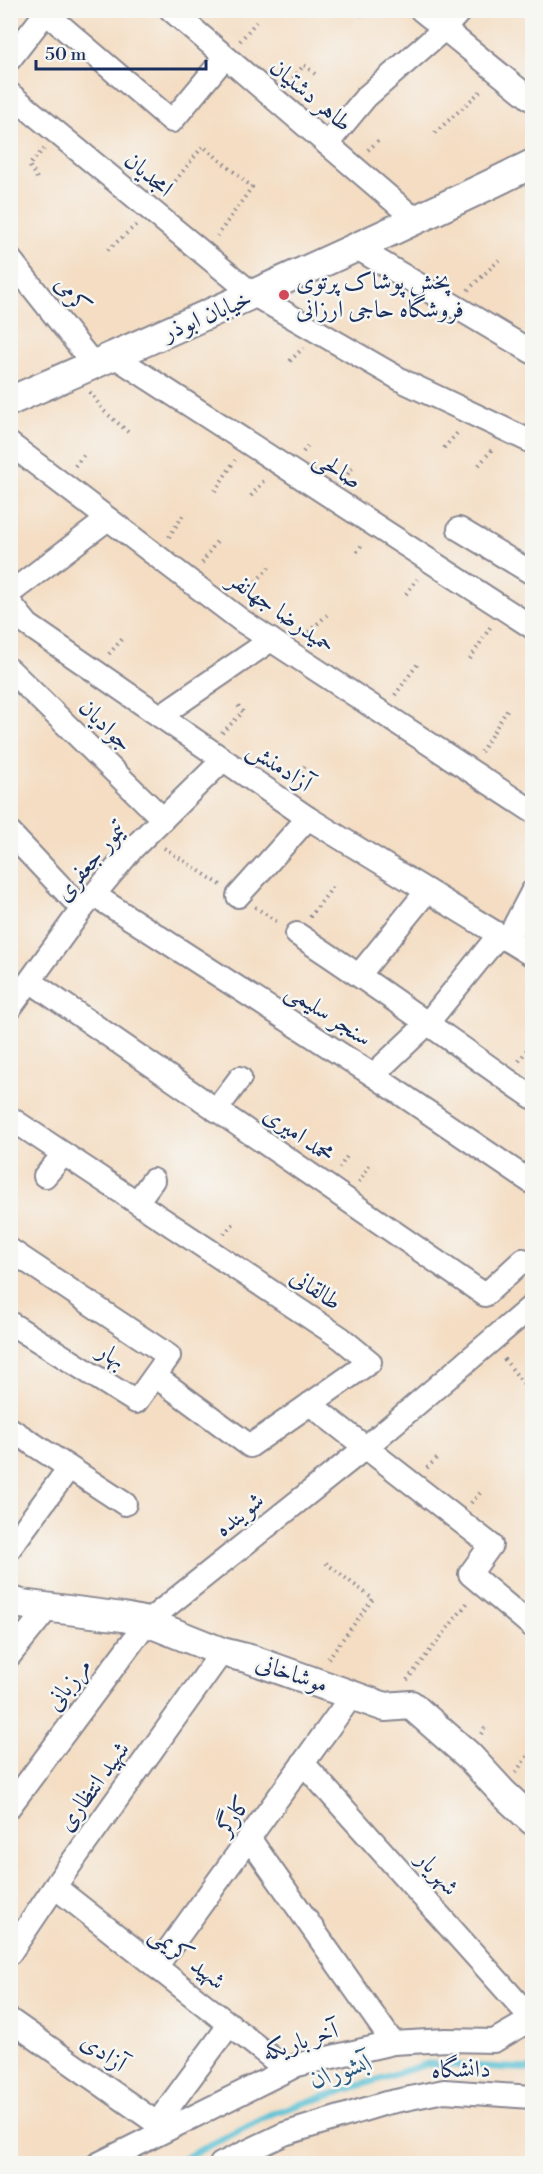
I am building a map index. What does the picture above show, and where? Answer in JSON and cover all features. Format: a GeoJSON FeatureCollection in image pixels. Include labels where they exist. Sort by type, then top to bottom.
{"type":"FeatureCollection","features":[{"type":"Feature","properties":{"kind":"street","name":"طاهر دشتیان"},"geometry":{"type":"LineString","coordinates":[[171,10],[417,220]]}},
{"type":"Feature","properties":{"kind":"street"},"geometry":{"type":"LineString","coordinates":[[421,10],[532,100]]}},
{"type":"Feature","properties":{"kind":"street"},"geometry":{"type":"LineString","coordinates":[[327,144],[366,97],[443,30],[461,10]]}},
{"type":"Feature","properties":{"kind":"street"},"geometry":{"type":"LineString","coordinates":[[10,59],[47,12],[172,121],[225,57]]}},
{"type":"Feature","properties":{"kind":"street","name":"امجدیان"},"geometry":{"type":"LineString","coordinates":[[10,94],[254,295],[405,382],[532,442]]}},
{"type":"Feature","properties":{"kind":"street","name":"خیابان ابوذر"},"geometry":{"type":"LineString","coordinates":[[10,401],[254,295],[532,164]]}},
{"type":"Feature","properties":{"kind":"street"},"geometry":{"type":"LineString","coordinates":[[357,248],[532,352]]}},
{"type":"Feature","properties":{"kind":"street","name":"کرمی"},"geometry":{"type":"LineString","coordinates":[[10,259],[94,364]]}},
{"type":"Feature","properties":{"kind":"street","name":"صالحی"},"geometry":{"type":"LineString","coordinates":[[94,364],[247,442],[532,627]]}},
{"type":"Feature","properties":{"kind":"street","name":"حمیدرضا جهانفر"},"geometry":{"type":"LineString","coordinates":[[10,444],[230,611],[532,811]]}},
{"type":"Feature","properties":{"kind":"street"},"geometry":{"type":"LineString","coordinates":[[10,593],[108,519]]}},
{"type":"Feature","properties":{"kind":"street"},"geometry":{"type":"LineString","coordinates":[[459,529],[532,573]]}},
{"type":"Feature","properties":{"kind":"street","name":"آزادمنش"},"geometry":{"type":"LineString","coordinates":[[10,603],[28,625],[308,818],[532,955]]}},
{"type":"Feature","properties":{"kind":"street"},"geometry":{"type":"LineString","coordinates":[[160,716],[280,645]]}},
{"type":"Feature","properties":{"kind":"street","name":"جوادیان"},"geometry":{"type":"LineString","coordinates":[[10,670],[163,819]]}},
{"type":"Feature","properties":{"kind":"street","name":"تیمور جعفری"},"geometry":{"type":"LineString","coordinates":[[12,1002],[88,902],[133,848],[163,819],[215,754]]}},
{"type":"Feature","properties":{"kind":"street"},"geometry":{"type":"LineString","coordinates":[[238,896],[308,818]]}},
{"type":"Feature","properties":{"kind":"street","name":"سنجر سلیمی"},"geometry":{"type":"LineString","coordinates":[[10,833],[88,902],[374,1075],[531,1182]]}},
{"type":"Feature","properties":{"kind":"street"},"geometry":{"type":"LineString","coordinates":[[359,975],[427,891]]}},
{"type":"Feature","properties":{"kind":"street"},"geometry":{"type":"LineString","coordinates":[[374,1075],[426,1025],[503,937],[532,892]]}},
{"type":"Feature","properties":{"kind":"street","name":"سنجر سلیمی"},"geometry":{"type":"LineString","coordinates":[[297,934],[532,1097]]}},
{"type":"Feature","properties":{"kind":"street","name":"محمد امیری"},"geometry":{"type":"LineString","coordinates":[[30,981],[485,1295],[523,1260],[532,1265]]}},
{"type":"Feature","properties":{"kind":"street"},"geometry":{"type":"LineString","coordinates":[[216,1110],[240,1078]]}},
{"type":"Feature","properties":{"kind":"street","name":"طالقانی"},"geometry":{"type":"LineString","coordinates":[[10,1118],[340,1338],[370,1362],[250,1446],[155,1376]]}},
{"type":"Feature","properties":{"kind":"street"},"geometry":{"type":"LineString","coordinates":[[45,1176],[64,1154]]}},
{"type":"Feature","properties":{"kind":"street"},"geometry":{"type":"LineString","coordinates":[[137,1202],[153,1180]]}},
{"type":"Feature","properties":{"kind":"street","name":"بهار"},"geometry":{"type":"LineString","coordinates":[[10,1250],[169,1356],[136,1402],[10,1323]]}},
{"type":"Feature","properties":{"kind":"street","name":"شوینده"},"geometry":{"type":"LineString","coordinates":[[147,1622],[365,1448],[532,1306]]}},
{"type":"Feature","properties":{"kind":"street"},"geometry":{"type":"LineString","coordinates":[[310,1404],[491,1545],[470,1574],[532,1626]]}},
{"type":"Feature","properties":{"kind":"street"},"geometry":{"type":"LineString","coordinates":[[10,1429],[125,1504]]}},
{"type":"Feature","properties":{"kind":"street"},"geometry":{"type":"LineString","coordinates":[[10,1548],[69,1468]]}},
{"type":"Feature","properties":{"kind":"street","name":"موشاخانی"},"geometry":{"type":"LineString","coordinates":[[10,1600],[21,1604],[147,1622],[222,1652],[250,1659],[385,1707],[411,1705],[468,1755],[532,1820]]}},
{"type":"Feature","properties":{"kind":"street"},"geometry":{"type":"LineString","coordinates":[[10,1655],[48,1608]]}},
{"type":"Feature","properties":{"kind":"street","name":"مرزبانی"},"geometry":{"type":"LineString","coordinates":[[10,1806],[147,1622]]}},
{"type":"Feature","properties":{"kind":"street","name":"شهید انتظاری"},"geometry":{"type":"LineString","coordinates":[[10,1953],[222,1652]]}},
{"type":"Feature","properties":{"kind":"street","name":"کارگر"},"geometry":{"type":"LineString","coordinates":[[156,1966],[353,1694]]}},
{"type":"Feature","properties":{"kind":"street","name":"شهریار"},"geometry":{"type":"LineString","coordinates":[[303,1763],[532,2019]]}},
{"type":"Feature","properties":{"kind":"street"},"geometry":{"type":"LineString","coordinates":[[249,1838],[393,2043]]}},
{"type":"Feature","properties":{"kind":"street","name":"شهید کریمی"},"geometry":{"type":"LineString","coordinates":[[55,1887],[288,2070]]}},
{"type":"Feature","properties":{"kind":"street","name":"آخر باریکه"},"geometry":{"type":"LineString","coordinates":[[98,2163],[161,2126],[297,2065],[393,2043],[447,2040],[494,2041],[532,2019]]}},
{"type":"Feature","properties":{"kind":"street","name":"آزادی"},"geometry":{"type":"LineString","coordinates":[[10,2020],[161,2126]]}},
{"type":"Feature","properties":{"kind":"street"},"geometry":{"type":"LineString","coordinates":[[161,2126],[230,2024]]}},
{"type":"Feature","properties":{"kind":"street","name":"دانشگاه"},"geometry":{"type":"LineString","coordinates":[[221,2163],[284,2134],[398,2101],[444,2091],[532,2097]]}},
{"type":"Feature","properties":{"kind":"path"},"geometry":{"type":"LineString","coordinates":[[360,16],[364,10]]}},
{"type":"Feature","properties":{"kind":"path"},"geometry":{"type":"LineString","coordinates":[[275,99],[304,65],[315,74]]}},
{"type":"Feature","properties":{"kind":"path"},"geometry":{"type":"LineString","coordinates":[[435,133],[499,74]]}},
{"type":"Feature","properties":{"kind":"path"},"geometry":{"type":"LineString","coordinates":[[37,178],[29,165],[58,134]]}},
{"type":"Feature","properties":{"kind":"path"},"geometry":{"type":"LineString","coordinates":[[108,250],[152,210],[203,146],[252,187],[204,254]]}},
{"type":"Feature","properties":{"kind":"path"},"geometry":{"type":"LineString","coordinates":[[452,305],[499,260]]}},
{"type":"Feature","properties":{"kind":"path"},"geometry":{"type":"LineString","coordinates":[[94,364],[103,410],[129,433]]}},
{"type":"Feature","properties":{"kind":"path"},"geometry":{"type":"LineString","coordinates":[[215,491],[247,442]]}},
{"type":"Feature","properties":{"kind":"path"},"geometry":{"type":"LineString","coordinates":[[157,556],[184,514]]}},
{"type":"Feature","properties":{"kind":"path"},"geometry":{"type":"LineString","coordinates":[[230,611],[271,564]]}},
{"type":"Feature","properties":{"kind":"path"},"geometry":{"type":"LineString","coordinates":[[470,659],[502,608]]}},
{"type":"Feature","properties":{"kind":"path"},"geometry":{"type":"LineString","coordinates":[[280,645],[327,615]]}},
{"type":"Feature","properties":{"kind":"path"},"geometry":{"type":"LineString","coordinates":[[383,713],[419,662]]}},
{"type":"Feature","properties":{"kind":"path"},"geometry":{"type":"LineString","coordinates":[[215,754],[243,712],[236,703]]}},
{"type":"Feature","properties":{"kind":"path"},"geometry":{"type":"LineString","coordinates":[[470,770],[507,710]]}},
{"type":"Feature","properties":{"kind":"path"},"geometry":{"type":"LineString","coordinates":[[297,934],[335,884]]}},
{"type":"Feature","properties":{"kind":"path"},"geometry":{"type":"LineString","coordinates":[[491,1342],[532,1394]]}},
{"type":"Feature","properties":{"kind":"path"},"geometry":{"type":"LineString","coordinates":[[312,1680],[373,1599],[326,1563]]}},
{"type":"Feature","properties":{"kind":"path"},"geometry":{"type":"LineString","coordinates":[[385,1707],[483,1584]]}},
{"type":"Feature","properties":{"kind":"waterway","name":"آبشوران"},"geometry":{"type":"LineString","coordinates":[[173,2164],[273,2113],[427,2064],[532,2069]]}},
{"type":"Feature","properties":{"kind":"place","name":"پخش پوشاک پرتوی فروشگاه حاجی ارزانی"},"geometry":{"type":"Point","coordinates":[284,295]}}]}
